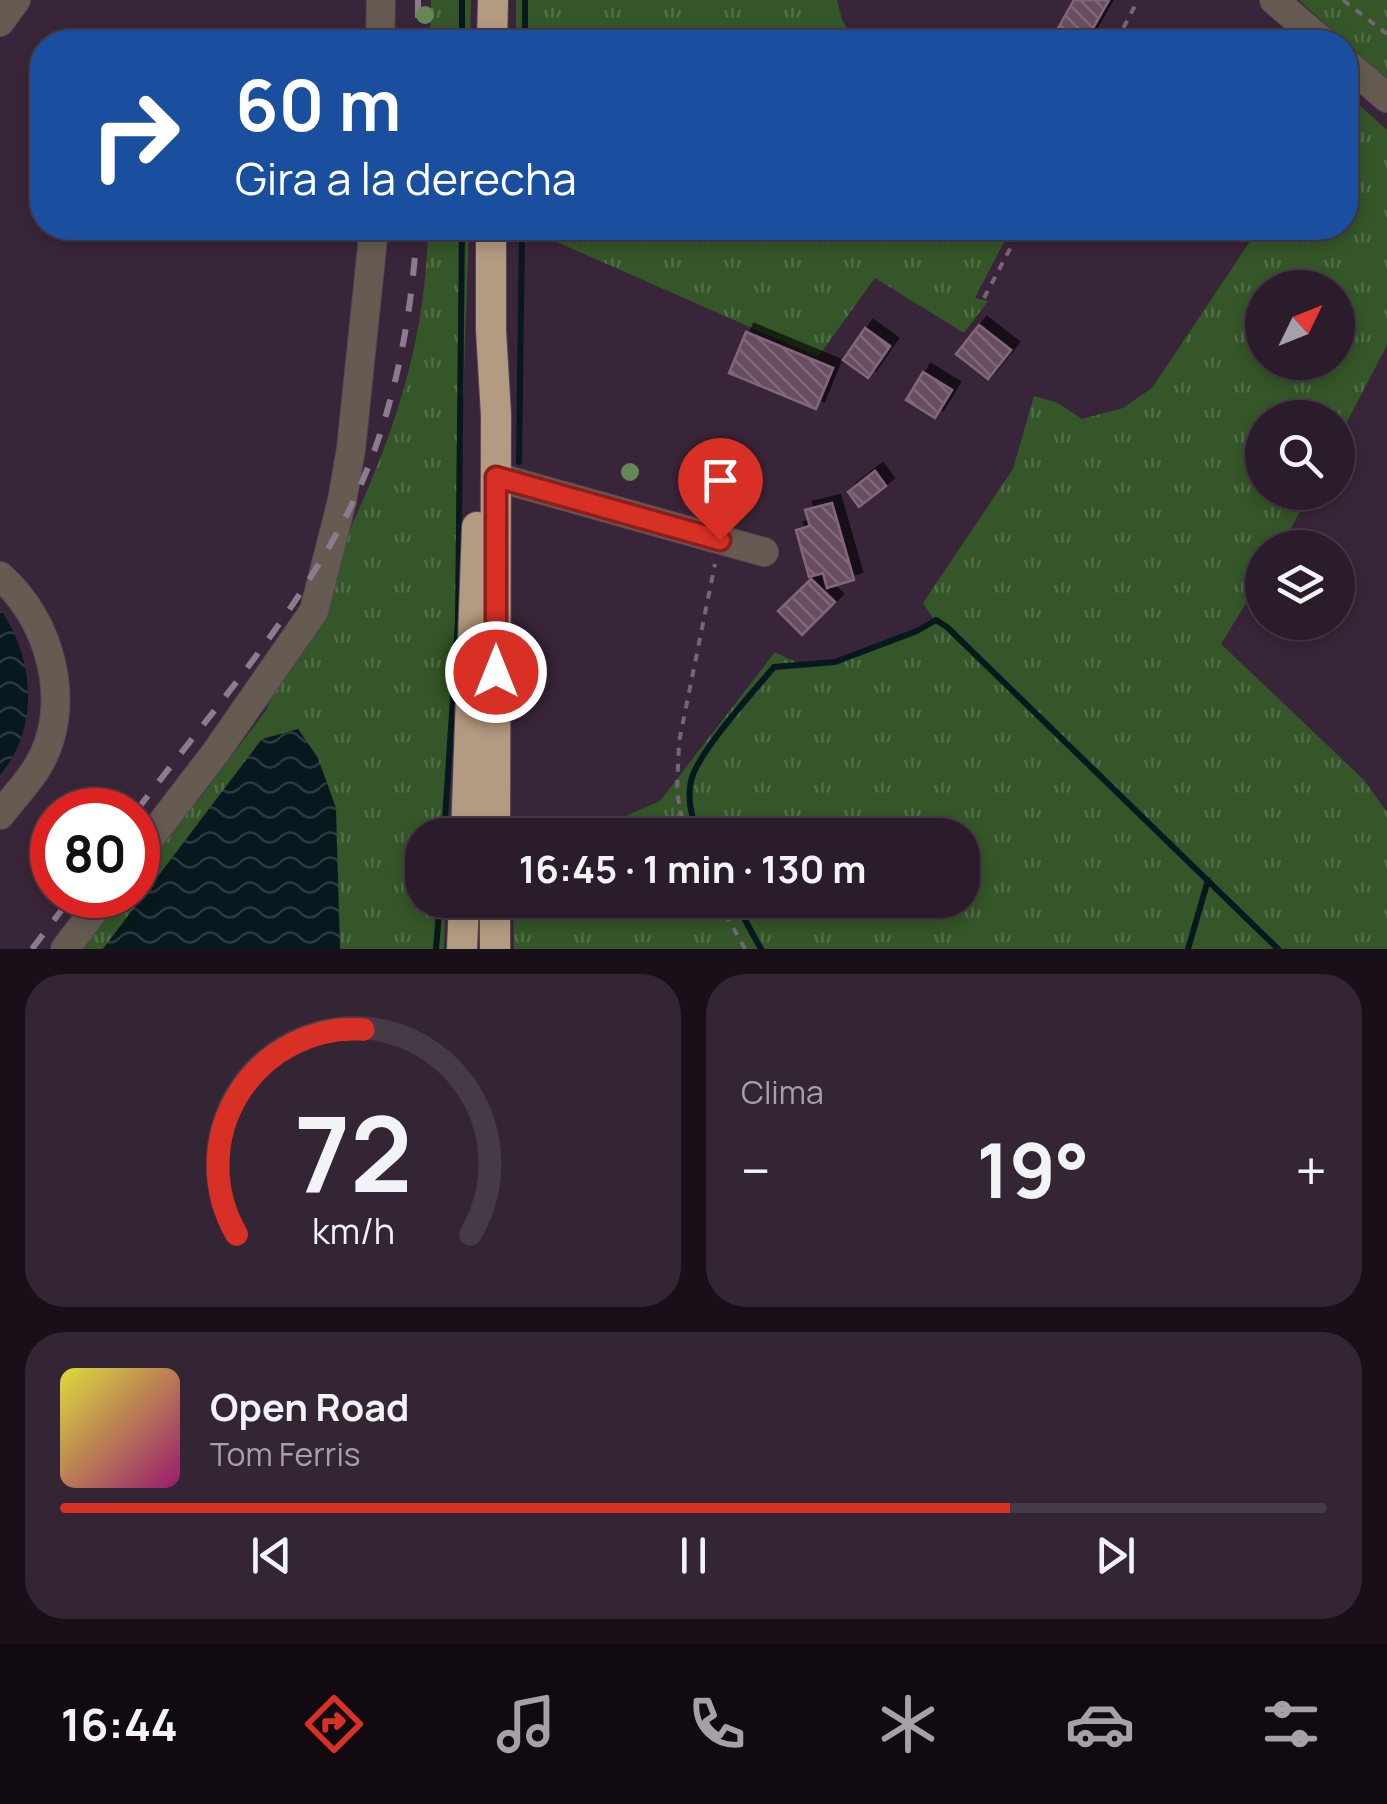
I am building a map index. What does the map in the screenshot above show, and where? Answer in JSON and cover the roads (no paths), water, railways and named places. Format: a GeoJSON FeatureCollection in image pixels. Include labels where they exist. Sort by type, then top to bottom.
{"type":"FeatureCollection","features":[{"type":"Feature","properties":{"kind":"highway"},"geometry":{"type":"LineString","coordinates":[[492,30],[493,0]]}},
{"type":"Feature","properties":{"kind":"highway"},"geometry":{"type":"LineString","coordinates":[[492,240],[496,818]]}},
{"type":"Feature","properties":{"kind":"highway"},"geometry":{"type":"LineString","coordinates":[[467,818],[481,412],[491,330]]}},
{"type":"Feature","properties":{"kind":"highway"},"geometry":{"type":"LineString","coordinates":[[462,949],[463,918]]}},
{"type":"Feature","properties":{"kind":"highway"},"geometry":{"type":"LineString","coordinates":[[495,949],[496,918]]}},
{"type":"Feature","properties":{"kind":"street"},"geometry":{"type":"LineString","coordinates":[[0,22],[16,0]]}},
{"type":"Feature","properties":{"kind":"street"},"geometry":{"type":"LineString","coordinates":[[380,30],[381,0]]}},
{"type":"Feature","properties":{"kind":"street"},"geometry":{"type":"LineString","coordinates":[[1274,0],[1309,30]]}},
{"type":"Feature","properties":{"kind":"street"},"geometry":{"type":"LineString","coordinates":[[1358,73],[1387,98]]}},
{"type":"Feature","properties":{"kind":"street"},"geometry":{"type":"LineString","coordinates":[[160,825],[314,611],[347,475],[373,240]]}},
{"type":"Feature","properties":{"kind":"street"},"geometry":{"type":"LineString","coordinates":[[496,477],[764,552]]}},
{"type":"Feature","properties":{"kind":"street"},"geometry":{"type":"LineString","coordinates":[[0,576],[13,587],[44,633],[54,680],[51,731],[39,765],[0,815]]}},
{"type":"Feature","properties":{"kind":"street"},"geometry":{"type":"LineString","coordinates":[[65,949],[89,918]]}},
{"type":"Feature","properties":{"kind":"water"},"geometry":{"type":"Polygon","coordinates":[[[0,609],[20,649],[28,693],[22,736],[0,775],[0,609]]]}},
{"type":"Feature","properties":{"kind":"water"},"geometry":{"type":"Polygon","coordinates":[[[298,729],[318,758],[336,808],[340,949],[103,949],[126,918],[160,918],[160,874],[262,739],[298,729]]]}},
{"type":"Feature","properties":{"kind":"waterway"},"geometry":{"type":"LineString","coordinates":[[462,0],[462,30]]}},
{"type":"Feature","properties":{"kind":"waterway"},"geometry":{"type":"LineString","coordinates":[[525,0],[525,30]]}},
{"type":"Feature","properties":{"kind":"waterway"},"geometry":{"type":"LineString","coordinates":[[445,818],[458,622],[462,240]]}},
{"type":"Feature","properties":{"kind":"waterway"},"geometry":{"type":"LineString","coordinates":[[519,462],[522,240]]}},
{"type":"Feature","properties":{"kind":"waterway"},"geometry":{"type":"LineString","coordinates":[[693,818],[690,802],[695,769],[727,722],[774,667],[835,662],[936,620],[1278,949]]}},
{"type":"Feature","properties":{"kind":"waterway"},"geometry":{"type":"LineString","coordinates":[[1188,949],[1208,880]]}},
{"type":"Feature","properties":{"kind":"waterway"},"geometry":{"type":"LineString","coordinates":[[436,949],[439,918]]}},
{"type":"Feature","properties":{"kind":"waterway"},"geometry":{"type":"LineString","coordinates":[[744,918],[761,949]]}},
{"type":"Feature","properties":{"kind":"railway"},"geometry":{"type":"LineString","coordinates":[[418,0],[418,30]]}},
{"type":"Feature","properties":{"kind":"railway"},"geometry":{"type":"LineString","coordinates":[[154,788],[273,633],[344,520],[374,450],[396,378],[410,303],[416,240]]}},
{"type":"Feature","properties":{"kind":"railway"},"geometry":{"type":"LineString","coordinates":[[32,949],[56,918]]}}]}
